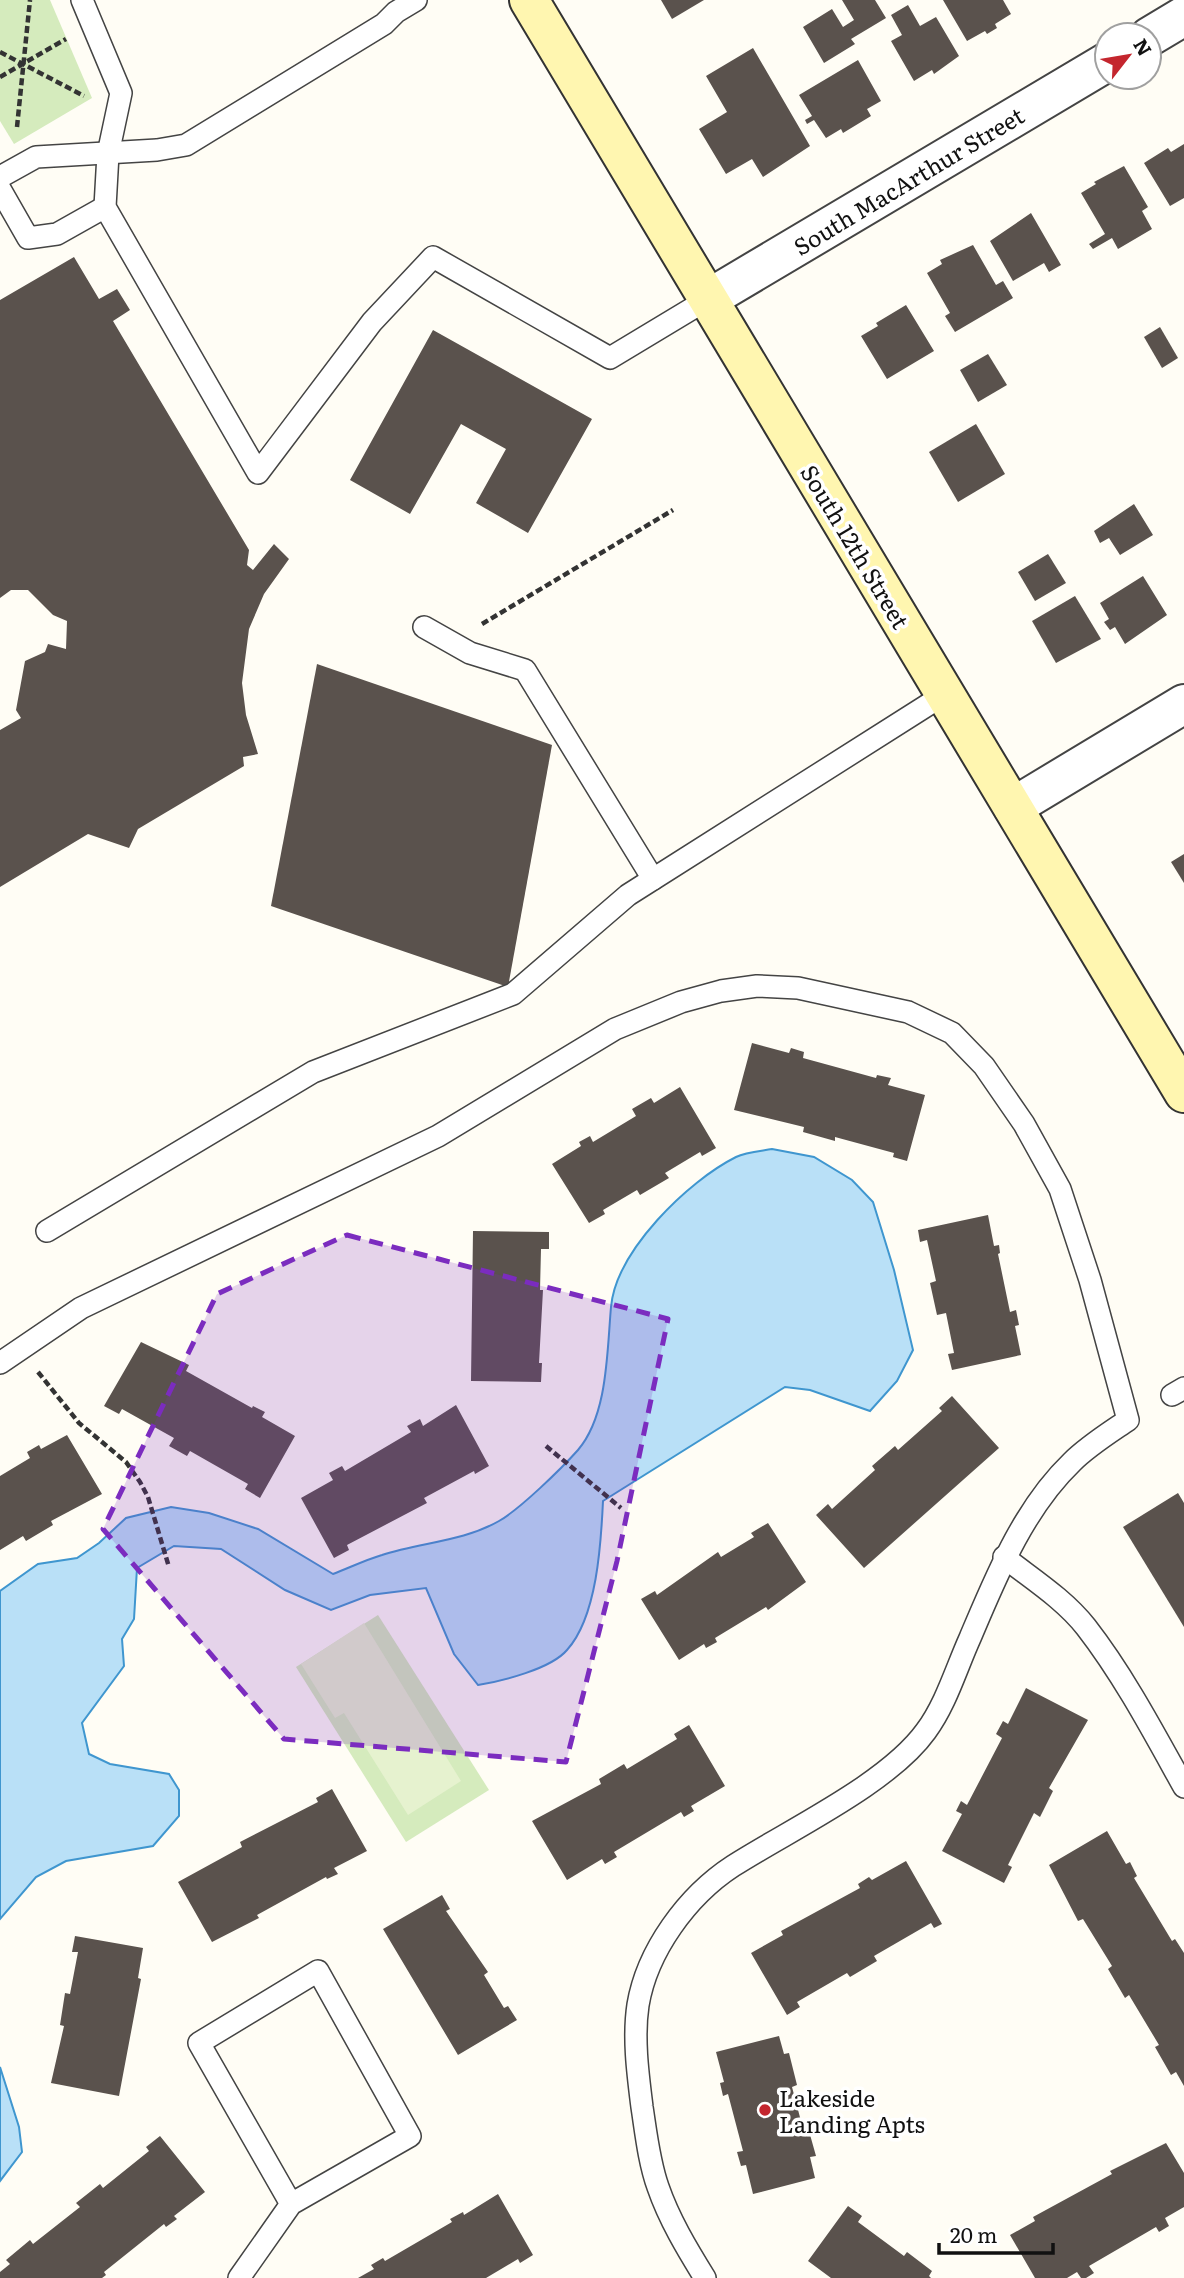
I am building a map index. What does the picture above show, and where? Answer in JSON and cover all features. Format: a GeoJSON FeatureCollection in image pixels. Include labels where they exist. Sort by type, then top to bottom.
{"type":"FeatureCollection","features":[{"type":"Feature","properties":{"kind":"main road","name":"South 12th Street"},"geometry":{"type":"LineString","coordinates":[[528,0],[1184,1093]]}},
{"type":"Feature","properties":{"kind":"street"},"geometry":{"type":"LineString","coordinates":[[1163,29],[1184,16]]}},
{"type":"Feature","properties":{"kind":"street","name":"South MacArthur Street"},"geometry":{"type":"LineString","coordinates":[[708,299],[1093,70]]}},
{"type":"Feature","properties":{"kind":"street"},"geometry":{"type":"LineString","coordinates":[[1013,807],[1184,704]]}},
{"type":"Feature","properties":{"kind":"lane"},"geometry":{"type":"LineString","coordinates":[[82,0],[121,93],[108,154],[105,206],[258,473],[372,322],[433,257],[610,358],[708,299]]}},
{"type":"Feature","properties":{"kind":"lane"},"geometry":{"type":"LineString","coordinates":[[0,177],[36,157],[108,154],[186,145],[384,24],[396,12],[416,0]]}},
{"type":"Feature","properties":{"kind":"lane"},"geometry":{"type":"LineString","coordinates":[[0,189],[28,237],[57,234],[105,206]]}},
{"type":"Feature","properties":{"kind":"lane"},"geometry":{"type":"LineString","coordinates":[[424,627],[470,653],[525,670],[653,879]]}},
{"type":"Feature","properties":{"kind":"lane"},"geometry":{"type":"LineString","coordinates":[[47,1231],[313,1072],[513,994],[628,895],[945,694]]}},
{"type":"Feature","properties":{"kind":"lane"},"geometry":{"type":"LineString","coordinates":[[0,1363],[81,1308],[438,1136],[615,1029],[681,1002],[721,990],[757,986],[855,999],[908,1012],[952,1033],[984,1066],[1024,1124],[1060,1189],[1090,1280],[1128,1420],[1072,1461],[1048,1490],[1004,1557],[937,1716],[913,1748],[878,1776],[730,1868],[694,1897],[680,1915],[645,1976],[638,2007],[637,2069],[646,2131],[658,2187],[683,2243],[705,2278]]}},
{"type":"Feature","properties":{"kind":"lane"},"geometry":{"type":"LineString","coordinates":[[1004,1557],[1058,1598],[1086,1626],[1140,1709],[1184,1787]]}},
{"type":"Feature","properties":{"kind":"lane"},"geometry":{"type":"LineString","coordinates":[[239,2278],[291,2204],[410,2136],[318,1971],[199,2043],[291,2204]]}},
{"type":"Feature","properties":{"kind":"path"},"geometry":{"type":"LineString","coordinates":[[17,127],[30,0]]}},
{"type":"Feature","properties":{"kind":"path"},"geometry":{"type":"LineString","coordinates":[[0,77],[67,39]]}},
{"type":"Feature","properties":{"kind":"path"},"geometry":{"type":"LineString","coordinates":[[0,52],[83,96]]}},
{"type":"Feature","properties":{"kind":"path"},"geometry":{"type":"LineString","coordinates":[[470,653],[480,626],[673,510]]}},
{"type":"Feature","properties":{"kind":"path"},"geometry":{"type":"LineString","coordinates":[[21,1350],[79,1423],[126,1462],[148,1497],[169,1567]]}},
{"type":"Feature","properties":{"kind":"path"},"geometry":{"type":"LineString","coordinates":[[547,1446],[621,1508]]}},
{"type":"Feature","properties":{"kind":"highlighted area"},"geometry":{"type":"Polygon","coordinates":[[[347,1235],[668,1319],[617,1561],[566,1762],[284,1739],[103,1529],[217,1294],[347,1235]]]}},
{"type":"Feature","properties":{"kind":"green space"},"geometry":{"type":"Polygon","coordinates":[[[0,0],[50,0],[92,98],[14,144],[0,121],[0,0]]]}},
{"type":"Feature","properties":{"kind":"green space"},"geometry":{"type":"Polygon","coordinates":[[[378,1615],[489,1790],[406,1842],[296,1667],[378,1615]]]}},
{"type":"Feature","properties":{"kind":"green space"},"geometry":{"type":"Polygon","coordinates":[[[364,1623],[461,1781],[408,1815],[344,1713],[335,1718],[301,1664],[364,1623]]]}},
{"type":"Feature","properties":{"kind":"water"},"geometry":{"type":"Polygon","coordinates":[[[772,1149],[814,1157],[852,1180],[873,1202],[894,1270],[913,1350],[897,1381],[870,1411],[810,1390],[785,1387],[603,1501],[596,1579],[585,1619],[577,1636],[560,1657],[550,1663],[526,1673],[478,1685],[454,1654],[426,1588],[370,1595],[331,1610],[285,1590],[221,1549],[174,1546],[137,1568],[134,1619],[122,1639],[124,1666],[82,1723],[89,1754],[110,1764],[169,1774],[179,1790],[179,1816],[153,1846],[66,1861],[36,1877],[0,1919],[0,1591],[38,1564],[77,1558],[99,1543],[126,1518],[171,1507],[209,1513],[258,1529],[333,1574],[376,1557],[456,1538],[499,1521],[551,1478],[588,1436],[601,1401],[611,1307],[616,1285],[640,1241],[677,1200],[717,1168],[740,1155],[772,1149]]]}},
{"type":"Feature","properties":{"kind":"water"},"geometry":{"type":"Polygon","coordinates":[[[0,2067],[19,2127],[22,2152],[0,2181],[0,2067]]]}},
{"type":"Feature","properties":{"kind":"building"},"geometry":{"type":"Polygon","coordinates":[[[661,0],[704,0],[672,19],[661,0]]]}},
{"type":"Feature","properties":{"kind":"building"},"geometry":{"type":"Polygon","coordinates":[[[842,0],[875,0],[886,18],[851,39],[855,44],[824,63],[803,27],[832,9],[843,27],[854,20],[842,0]]]}},
{"type":"Feature","properties":{"kind":"building"},"geometry":{"type":"Polygon","coordinates":[[[943,0],[1003,0],[1011,14],[995,24],[997,28],[967,41],[943,0]]]}},
{"type":"Feature","properties":{"kind":"building"},"geometry":{"type":"Polygon","coordinates":[[[908,5],[920,26],[936,17],[959,56],[934,74],[932,70],[914,81],[891,41],[902,35],[891,15],[908,5]]]}},
{"type":"Feature","properties":{"kind":"building"},"geometry":{"type":"Polygon","coordinates":[[[753,48],[810,146],[763,177],[752,159],[726,174],[699,129],[727,112],[706,76],[753,48]]]}},
{"type":"Feature","properties":{"kind":"building"},"geometry":{"type":"Polygon","coordinates":[[[858,60],[881,101],[867,109],[871,116],[843,133],[841,129],[826,138],[814,120],[807,124],[805,120],[812,116],[799,95],[858,60]]]}},
{"type":"Feature","properties":{"kind":"building"},"geometry":{"type":"Polygon","coordinates":[[[1184,144],[1184,198],[1170,206],[1144,163],[1168,148],[1171,152],[1184,144]]]}},
{"type":"Feature","properties":{"kind":"building"},"geometry":{"type":"Polygon","coordinates":[[[1124,166],[1148,207],[1142,211],[1152,229],[1118,249],[1112,238],[1093,249],[1089,244],[1105,234],[1081,193],[1096,184],[1094,182],[1124,166]]]}},
{"type":"Feature","properties":{"kind":"building"},"geometry":{"type":"Polygon","coordinates":[[[1031,213],[1061,265],[1049,272],[1044,263],[1013,281],[990,241],[1031,213]]]}},
{"type":"Feature","properties":{"kind":"building"},"geometry":{"type":"Polygon","coordinates":[[[973,245],[996,285],[1003,281],[1013,298],[955,332],[945,316],[950,313],[927,273],[942,264],[940,260],[973,245]]]}},
{"type":"Feature","properties":{"kind":"building"},"geometry":{"type":"Polygon","coordinates":[[[74,257],[99,299],[117,289],[130,310],[113,321],[249,550],[247,565],[253,570],[274,544],[289,559],[264,594],[249,629],[242,683],[246,715],[258,754],[243,757],[244,766],[138,829],[129,848],[88,834],[0,887],[0,730],[21,718],[16,710],[25,661],[45,652],[48,644],[66,649],[67,621],[53,615],[28,590],[11,590],[0,598],[0,300],[74,257]]]}},
{"type":"Feature","properties":{"kind":"building"},"geometry":{"type":"Polygon","coordinates":[[[906,305],[934,351],[887,379],[861,336],[878,326],[876,323],[906,305]]]}},
{"type":"Feature","properties":{"kind":"building"},"geometry":{"type":"Polygon","coordinates":[[[1160,327],[1178,358],[1162,368],[1144,337],[1160,327]]]}},
{"type":"Feature","properties":{"kind":"building"},"geometry":{"type":"Polygon","coordinates":[[[433,330],[592,419],[528,533],[476,503],[506,449],[461,424],[410,514],[350,480],[433,330]]]}},
{"type":"Feature","properties":{"kind":"building"},"geometry":{"type":"Polygon","coordinates":[[[988,354],[1007,385],[978,402],[960,370],[988,354]]]}},
{"type":"Feature","properties":{"kind":"building"},"geometry":{"type":"Polygon","coordinates":[[[976,424],[1005,474],[958,502],[929,452],[976,424]]]}},
{"type":"Feature","properties":{"kind":"building"},"geometry":{"type":"Polygon","coordinates":[[[1134,504],[1153,535],[1120,555],[1109,538],[1100,543],[1094,531],[1134,504]]]}},
{"type":"Feature","properties":{"kind":"building"},"geometry":{"type":"Polygon","coordinates":[[[1048,554],[1066,583],[1035,601],[1018,572],[1048,554]]]}},
{"type":"Feature","properties":{"kind":"building"},"geometry":{"type":"Polygon","coordinates":[[[1143,576],[1167,615],[1125,644],[1115,627],[1110,630],[1104,622],[1109,619],[1100,603],[1143,576]]]}},
{"type":"Feature","properties":{"kind":"building"},"geometry":{"type":"Polygon","coordinates":[[[1075,596],[1101,639],[1056,663],[1032,621],[1075,596]]]}},
{"type":"Feature","properties":{"kind":"building"},"geometry":{"type":"Polygon","coordinates":[[[317,664],[552,745],[508,987],[271,906],[317,664]]]}},
{"type":"Feature","properties":{"kind":"building"},"geometry":{"type":"Polygon","coordinates":[[[1184,854],[1184,883],[1171,862],[1184,854]]]}},
{"type":"Feature","properties":{"kind":"building"},"geometry":{"type":"Polygon","coordinates":[[[752,1043],[789,1053],[791,1048],[804,1052],[803,1058],[876,1078],[877,1075],[891,1078],[888,1085],[925,1095],[907,1161],[893,1157],[894,1153],[835,1137],[835,1141],[803,1132],[804,1127],[734,1110],[752,1043]]]}},
{"type":"Feature","properties":{"kind":"building"},"geometry":{"type":"Polygon","coordinates":[[[680,1087],[716,1148],[702,1156],[700,1152],[665,1173],[669,1178],[640,1195],[637,1190],[603,1210],[605,1214],[589,1223],[552,1164],[581,1146],[579,1142],[590,1136],[593,1142],[636,1116],[632,1109],[651,1098],[654,1103],[680,1087]]]}},
{"type":"Feature","properties":{"kind":"building"},"geometry":{"type":"Polygon","coordinates":[[[988,1215],[994,1246],[999,1245],[998,1254],[1010,1312],[1016,1310],[1019,1325],[1015,1326],[1021,1355],[952,1370],[948,1354],[954,1353],[946,1313],[937,1315],[930,1283],[936,1281],[927,1240],[920,1242],[918,1230],[988,1215]]]}},
{"type":"Feature","properties":{"kind":"building"},"geometry":{"type":"Polygon","coordinates":[[[473,1231],[549,1232],[549,1249],[541,1249],[541,1382],[471,1381],[473,1231]]]}},
{"type":"Feature","properties":{"kind":"building"},"geometry":{"type":"Polygon","coordinates":[[[141,1342],[189,1365],[186,1371],[252,1408],[253,1406],[265,1412],[262,1417],[295,1436],[260,1498],[245,1489],[248,1484],[190,1451],[187,1456],[169,1446],[174,1438],[122,1409],[119,1414],[104,1406],[141,1342]]]}},
{"type":"Feature","properties":{"kind":"building"},"geometry":{"type":"Polygon","coordinates":[[[952,1396],[999,1448],[864,1568],[816,1515],[828,1504],[832,1509],[875,1470],[872,1466],[895,1446],[898,1450],[942,1411],[939,1408],[952,1396]]]}},
{"type":"Feature","properties":{"kind":"building"},"geometry":{"type":"Polygon","coordinates":[[[456,1405],[489,1466],[475,1474],[474,1471],[424,1498],[427,1503],[347,1545],[349,1550],[334,1558],[301,1498],[333,1480],[329,1473],[342,1466],[345,1471],[411,1432],[407,1426],[420,1419],[423,1426],[456,1405]]]}},
{"type":"Feature","properties":{"kind":"building"},"geometry":{"type":"Polygon","coordinates":[[[67,1435],[102,1494],[51,1521],[53,1525],[26,1541],[23,1536],[0,1550],[0,1476],[30,1458],[27,1452],[39,1445],[41,1449],[67,1435]]]}},
{"type":"Feature","properties":{"kind":"building"},"geometry":{"type":"Polygon","coordinates":[[[1178,1493],[1184,1503],[1184,1627],[1123,1527],[1178,1493]]]}},
{"type":"Feature","properties":{"kind":"building"},"geometry":{"type":"Polygon","coordinates":[[[768,1523],[806,1582],[768,1610],[766,1607],[715,1638],[717,1642],[706,1648],[704,1644],[679,1660],[641,1599],[655,1591],[657,1595],[718,1552],[721,1557],[754,1537],[751,1533],[768,1523]]]}},
{"type":"Feature","properties":{"kind":"building"},"geometry":{"type":"Polygon","coordinates":[[[1026,1688],[1088,1720],[1049,1788],[1053,1791],[1040,1817],[1034,1813],[1008,1865],[1012,1867],[1004,1883],[942,1851],[962,1814],[956,1811],[961,1801],[967,1805],[1002,1738],[996,1734],[1003,1721],[1008,1724],[1026,1688]]]}},
{"type":"Feature","properties":{"kind":"building"},"geometry":{"type":"Polygon","coordinates":[[[689,1725],[725,1786],[691,1806],[694,1811],[684,1817],[681,1812],[614,1852],[617,1857],[605,1864],[602,1859],[567,1880],[532,1821],[601,1784],[599,1779],[624,1764],[627,1769],[677,1739],[674,1734],[689,1725]]]}},
{"type":"Feature","properties":{"kind":"building"},"geometry":{"type":"Polygon","coordinates":[[[332,1789],[367,1851],[334,1868],[338,1874],[327,1879],[326,1877],[257,1915],[259,1918],[212,1942],[178,1882],[242,1847],[240,1842],[318,1802],[316,1798],[332,1789]]]}},
{"type":"Feature","properties":{"kind":"building"},"geometry":{"type":"Polygon","coordinates":[[[1107,1831],[1126,1864],[1130,1862],[1137,1876],[1134,1878],[1172,1941],[1175,1939],[1184,1953],[1184,2086],[1176,2072],[1171,2075],[1155,2047],[1159,2045],[1129,1995],[1125,1998],[1108,1969],[1112,1966],[1083,1919],[1078,1921],[1049,1865],[1107,1831]]]}},
{"type":"Feature","properties":{"kind":"building"},"geometry":{"type":"Polygon","coordinates":[[[906,1861],[942,1924],[934,1928],[931,1923],[874,1956],[877,1961],[850,1977],[847,1973],[797,2002],[800,2007],[787,2015],[751,1953],[783,1935],[781,1931],[860,1888],[858,1884],[869,1877],[872,1880],[906,1861]]]}},
{"type":"Feature","properties":{"kind":"building"},"geometry":{"type":"Polygon","coordinates":[[[442,1895],[450,1909],[446,1911],[488,1972],[484,1975],[504,2008],[508,2006],[517,2020],[458,2055],[383,1929],[442,1895]]]}},
{"type":"Feature","properties":{"kind":"building"},"geometry":{"type":"Polygon","coordinates":[[[75,1936],[143,1948],[138,1978],[141,1979],[119,2096],[51,2083],[64,2026],[60,2025],[65,1993],[70,1994],[78,1952],[72,1952],[75,1936]]]}},
{"type":"Feature","properties":{"kind":"building","name":"Lakeside Landing Apts"},"geometry":{"type":"Polygon","coordinates":[[[779,2036],[784,2054],[789,2053],[797,2085],[792,2087],[802,2125],[807,2124],[816,2156],[810,2157],[815,2178],[753,2194],[746,2165],[741,2166],[737,2152],[743,2151],[728,2094],[723,2096],[720,2083],[724,2082],[716,2052],[779,2036]]]}},
{"type":"Feature","properties":{"kind":"building"},"geometry":{"type":"Polygon","coordinates":[[[160,2136],[205,2192],[174,2216],[177,2219],[166,2227],[164,2224],[104,2272],[106,2275],[102,2278],[0,2278],[0,2272],[10,2264],[6,2260],[30,2240],[33,2244],[80,2207],[76,2203],[100,2184],[103,2188],[149,2151],[146,2147],[160,2136]]]}},
{"type":"Feature","properties":{"kind":"building"},"geometry":{"type":"Polygon","coordinates":[[[1166,2143],[1184,2173],[1184,2207],[1165,2218],[1169,2226],[1159,2232],[1156,2227],[1089,2266],[1094,2273],[1086,2278],[1081,2278],[1077,2272],[1067,2278],[1035,2278],[1010,2235],[1035,2221],[1033,2217],[1112,2174],[1110,2171],[1166,2143]]]}},
{"type":"Feature","properties":{"kind":"building"},"geometry":{"type":"Polygon","coordinates":[[[498,2194],[533,2255],[520,2263],[518,2259],[486,2278],[358,2278],[374,2269],[371,2265],[383,2258],[385,2261],[452,2222],[450,2219],[463,2212],[464,2215],[498,2194]]]}},
{"type":"Feature","properties":{"kind":"building"},"geometry":{"type":"Polygon","coordinates":[[[848,2206],[862,2216],[858,2222],[904,2256],[907,2252],[932,2271],[929,2276],[931,2278],[831,2278],[808,2261],[848,2206]]]}},
{"type":"Feature","properties":{"kind":"place","name":"Lakeside Landing Apts"},"geometry":{"type":"Point","coordinates":[765,2110]}}]}
